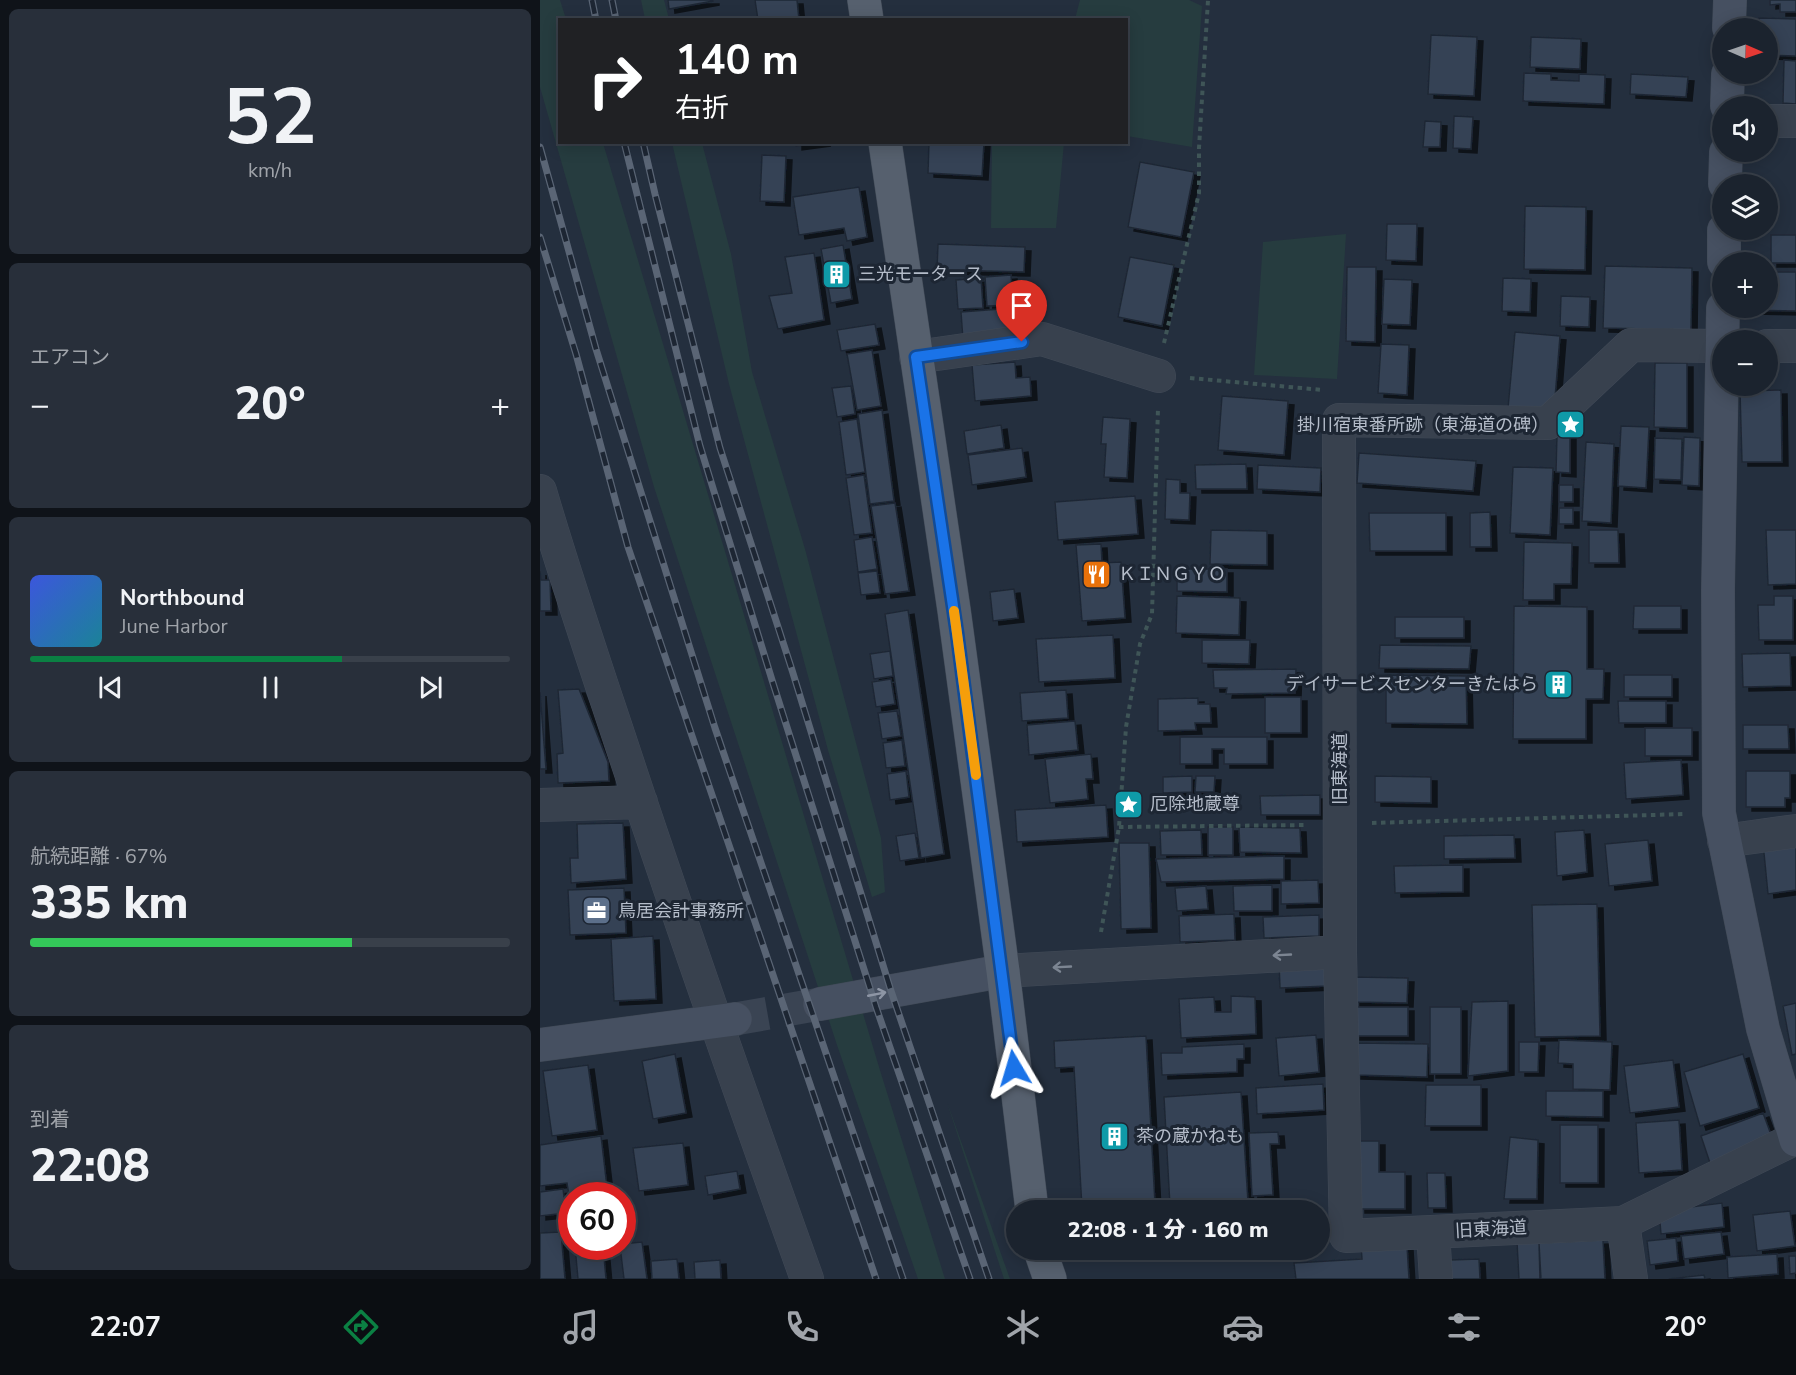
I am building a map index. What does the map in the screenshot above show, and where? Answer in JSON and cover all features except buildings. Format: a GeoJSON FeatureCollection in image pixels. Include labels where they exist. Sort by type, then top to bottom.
{"type":"FeatureCollection","features":[{"type":"Feature","properties":{"kind":"main road"},"geometry":{"type":"LineString","coordinates":[[864,0],[867,18]]}},
{"type":"Feature","properties":{"kind":"main road"},"geometry":{"type":"LineString","coordinates":[[885,144],[955,622],[1031,1200]]}},
{"type":"Feature","properties":{"kind":"main road"},"geometry":{"type":"LineString","coordinates":[[1043,1260],[1050,1279]]}},
{"type":"Feature","properties":{"kind":"street"},"geometry":{"type":"LineString","coordinates":[[1729,18],[1730,0]]}},
{"type":"Feature","properties":{"kind":"street"},"geometry":{"type":"LineString","coordinates":[[1778,121],[1796,121]]}},
{"type":"Feature","properties":{"kind":"street"},"geometry":{"type":"LineString","coordinates":[[916,357],[1042,339],[1159,376]]}},
{"type":"Feature","properties":{"kind":"street"},"geometry":{"type":"LineString","coordinates":[[1339,420],[1548,423],[1631,345],[1712,346]]}},
{"type":"Feature","properties":{"kind":"street"},"geometry":{"type":"LineString","coordinates":[[1778,346],[1796,346]]}},
{"type":"Feature","properties":{"kind":"street"},"geometry":{"type":"LineString","coordinates":[[1631,1279],[1623,1223],[1796,1139],[1763,1029],[1722,827],[1718,590],[1721,396]]}},
{"type":"Feature","properties":{"kind":"street","name":"旧東海道"},"geometry":{"type":"LineString","coordinates":[[1339,420],[1340,952],[1346,1236],[1623,1223]]}},
{"type":"Feature","properties":{"kind":"street"},"geometry":{"type":"LineString","coordinates":[[540,491],[548,547],[641,802],[725,1021],[807,1279]]}},
{"type":"Feature","properties":{"kind":"street"},"geometry":{"type":"LineString","coordinates":[[540,805],[641,802]]}},
{"type":"Feature","properties":{"kind":"street"},"geometry":{"type":"LineString","coordinates":[[1722,827],[1796,831]]}},
{"type":"Feature","properties":{"kind":"street"},"geometry":{"type":"LineString","coordinates":[[820,1004],[1002,971],[1340,952]]}},
{"type":"Feature","properties":{"kind":"street"},"geometry":{"type":"LineString","coordinates":[[540,1045],[725,1021]]}},
{"type":"Feature","properties":{"kind":"street"},"geometry":{"type":"LineString","coordinates":[[1433,1232],[1436,1279]]}},
{"type":"Feature","properties":{"kind":"path"},"geometry":{"type":"LineString","coordinates":[[1097,965],[1119,827],[1126,727],[1140,644],[1152,614],[1159,376],[1165,336],[1199,193],[1199,148],[1208,0]]}},
{"type":"Feature","properties":{"kind":"path"},"geometry":{"type":"LineString","coordinates":[[1159,376],[1335,391],[1339,420]]}},
{"type":"Feature","properties":{"kind":"path"},"geometry":{"type":"LineString","coordinates":[[1119,827],[1341,824],[1722,827]]}},
{"type":"Feature","properties":{"kind":"green space"},"geometry":{"type":"Polygon","coordinates":[[[540,0],[560,0],[566,18],[558,18],[558,144],[603,144],[879,1067],[945,1279],[918,1279],[837,1045],[654,487],[540,87],[540,0]]]}},
{"type":"Feature","properties":{"kind":"green space"},"geometry":{"type":"Polygon","coordinates":[[[641,0],[664,0],[669,18],[645,18],[641,0]]]}},
{"type":"Feature","properties":{"kind":"green space"},"geometry":{"type":"Polygon","coordinates":[[[1080,0],[1189,0],[1202,6],[1192,147],[1128,136],[1128,18],[1075,18],[1080,0]]]}},
{"type":"Feature","properties":{"kind":"green space"},"geometry":{"type":"Polygon","coordinates":[[[672,144],[702,144],[731,254],[752,372],[805,549],[881,838],[885,892],[872,897],[828,750],[729,384],[672,144]]]}},
{"type":"Feature","properties":{"kind":"green space"},"geometry":{"type":"Polygon","coordinates":[[[992,144],[1064,144],[1056,228],[991,228],[992,144]]]}},
{"type":"Feature","properties":{"kind":"green space"},"geometry":{"type":"Polygon","coordinates":[[[1346,234],[1337,379],[1254,375],[1263,242],[1346,234]]]}},
{"type":"Feature","properties":{"kind":"green space"},"geometry":{"type":"Polygon","coordinates":[[[947,1102],[1010,1279],[1004,1279],[947,1102]]]}},
{"type":"Feature","properties":{"kind":"tunnel"},"geometry":{"type":"LineString","coordinates":[[735,1019],[820,1004]]}},
{"type":"Feature","properties":{"kind":"railway"},"geometry":{"type":"LineString","coordinates":[[592,0],[596,18]]}},
{"type":"Feature","properties":{"kind":"railway"},"geometry":{"type":"LineString","coordinates":[[612,0],[616,18]]}},
{"type":"Feature","properties":{"kind":"railway"},"geometry":{"type":"LineString","coordinates":[[624,144],[700,446],[876,1007],[970,1279]]}},
{"type":"Feature","properties":{"kind":"railway"},"geometry":{"type":"LineString","coordinates":[[643,144],[720,448],[792,670],[891,991],[989,1279]]}},
{"type":"Feature","properties":{"kind":"railway"},"geometry":{"type":"LineString","coordinates":[[540,147],[596,349],[715,728],[903,1279]]}},
{"type":"Feature","properties":{"kind":"railway"},"geometry":{"type":"LineString","coordinates":[[540,237],[576,354],[628,547],[876,1279]]}},
{"type":"Feature","properties":{"kind":"slow traffic"},"geometry":{"type":"LineString","coordinates":[[954,611],[976,775]]}},
{"type":"Feature","properties":{"kind":"place","name":"三光モータース"},"geometry":{"type":"Point","coordinates":[837,274]}},
{"type":"Feature","properties":{"kind":"place","name":"掛川宿東番所跡（東海道の碑）"},"geometry":{"type":"Point","coordinates":[1570,425]}},
{"type":"Feature","properties":{"kind":"place","name":"ＫＩＮＧＹＯ"},"geometry":{"type":"Point","coordinates":[1097,574]}},
{"type":"Feature","properties":{"kind":"place","name":"デイサービスセンターきたはら"},"geometry":{"type":"Point","coordinates":[1559,684]}},
{"type":"Feature","properties":{"kind":"place","name":"厄除地蔵尊"},"geometry":{"type":"Point","coordinates":[1129,804]}},
{"type":"Feature","properties":{"kind":"place","name":"鳥居会計事務所"},"geometry":{"type":"Point","coordinates":[597,911]}},
{"type":"Feature","properties":{"kind":"place","name":"茶の蔵かねも"},"geometry":{"type":"Point","coordinates":[1115,1136]}},
{"type":"Feature","properties":{"kind":"route"},"geometry":{"type":"LineString","coordinates":[[1014,1068],[957,633],[916,357],[1022,342]]}}]}
